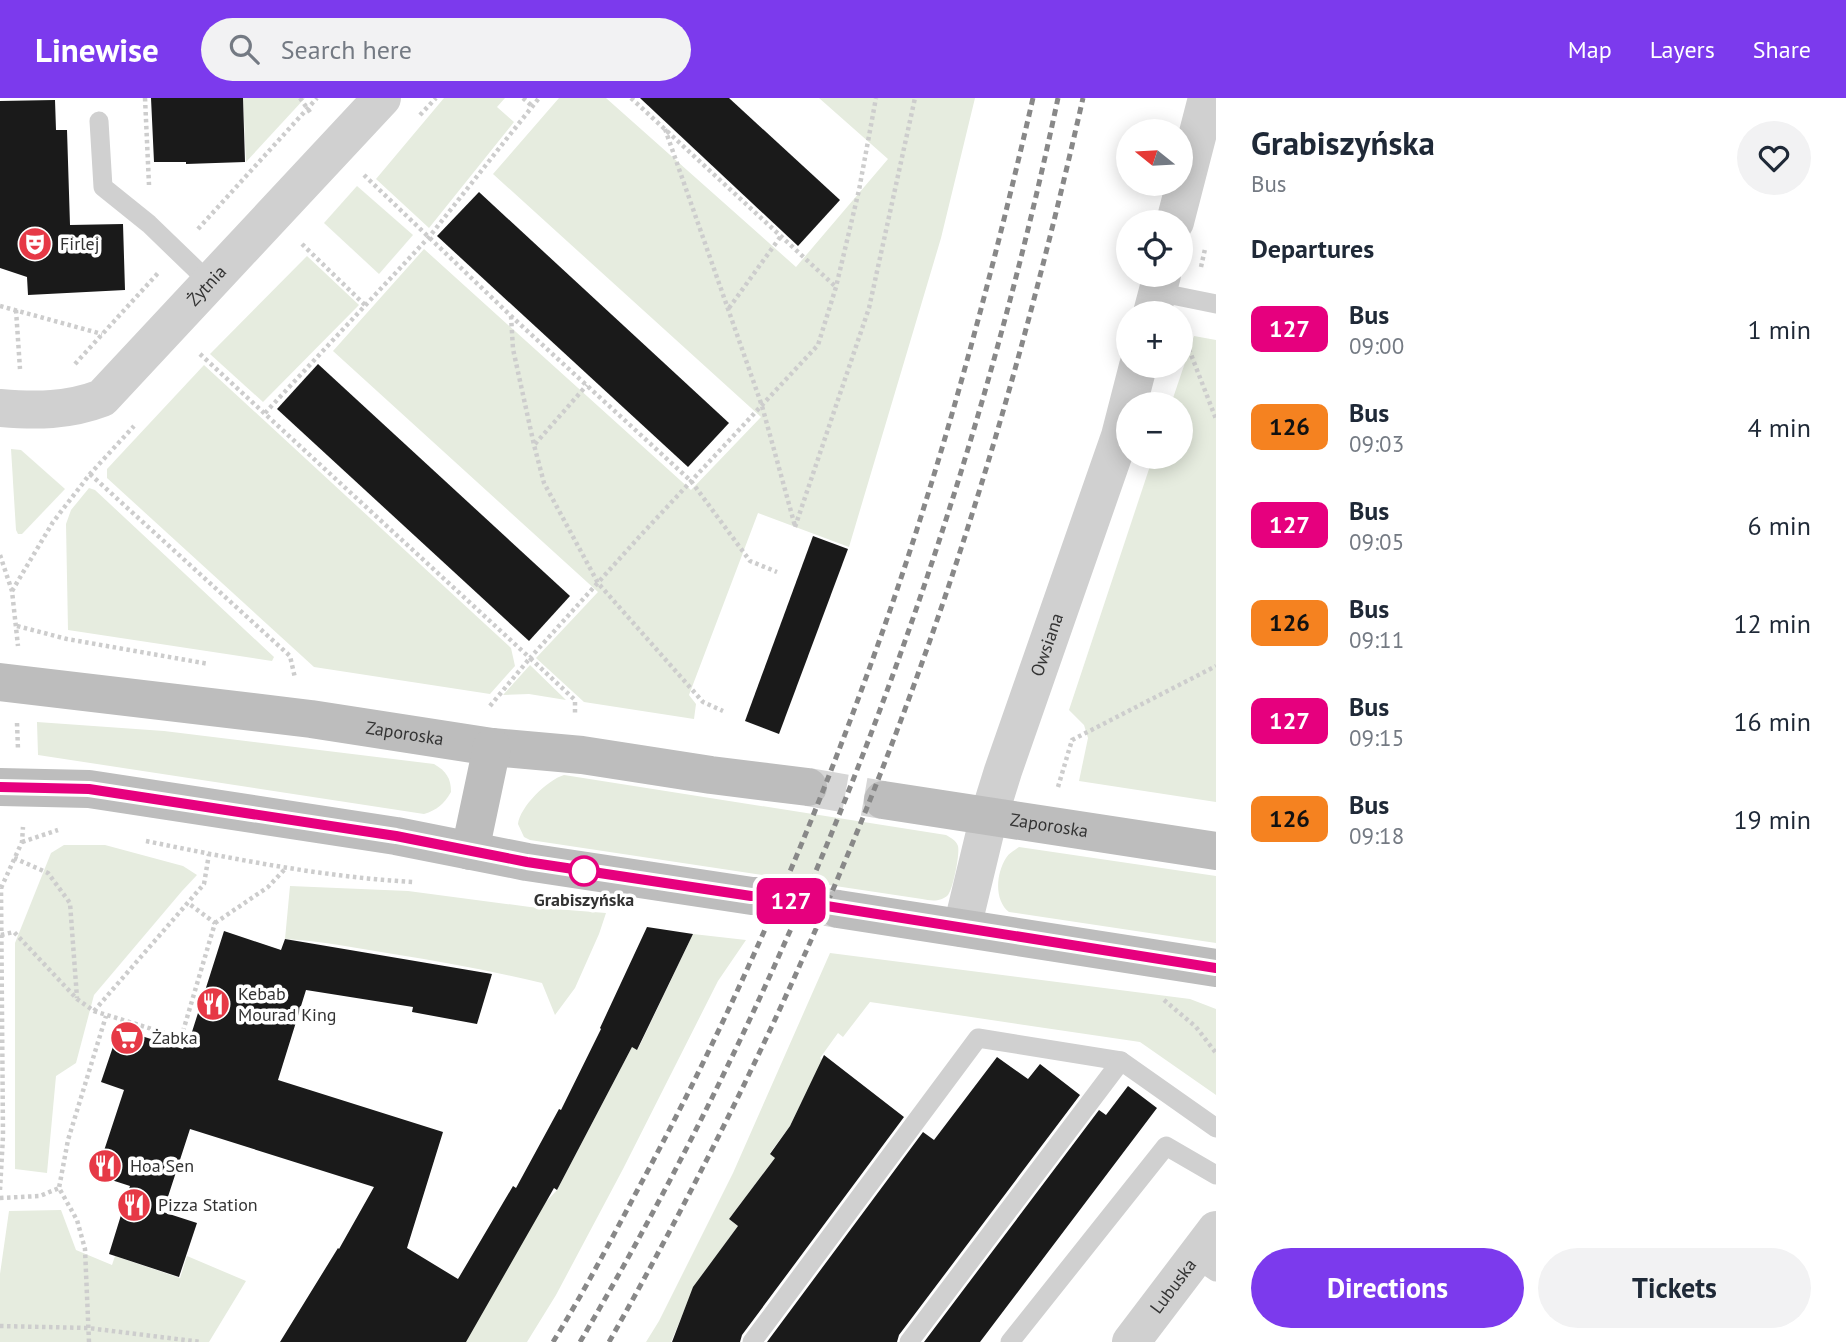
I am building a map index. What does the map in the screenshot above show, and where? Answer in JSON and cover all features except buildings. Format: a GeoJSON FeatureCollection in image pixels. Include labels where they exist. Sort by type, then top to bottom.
{"type":"FeatureCollection","features":[{"type":"Feature","properties":{"kind":"main road","name":"Zaporoska"},"geometry":{"type":"LineString","coordinates":[[9,666],[312,719],[492,747],[582,755],[808,787]]}},
{"type":"Feature","properties":{"kind":"main road"},"geometry":{"type":"LineString","coordinates":[[470,851],[492,747]]}},
{"type":"Feature","properties":{"kind":"main road"},"geometry":{"type":"LineString","coordinates":[[0,787],[89,789],[396,836],[527,862],[764,896]]}},
{"type":"Feature","properties":{"kind":"main road","name":"Zaporoska"},"geometry":{"type":"LineString","coordinates":[[883,800],[1216,851]]}},
{"type":"Feature","properties":{"kind":"main road"},"geometry":{"type":"LineString","coordinates":[[838,909],[1216,968]]}},
{"type":"Feature","properties":{"kind":"street","name":"Żytnia"},"geometry":{"type":"LineString","coordinates":[[16,399],[82,406],[102,398],[382,98]]}},
{"type":"Feature","properties":{"kind":"street"},"geometry":{"type":"LineString","coordinates":[[1178,210],[1207,98]]}},
{"type":"Feature","properties":{"kind":"street","name":"Owsiana"},"geometry":{"type":"LineString","coordinates":[[962,928],[989,816],[1008,754],[1120,436],[1135,378]]}},
{"type":"Feature","properties":{"kind":"street","name":"Lubuska"},"geometry":{"type":"LineString","coordinates":[[1131,1342],[1209,1253]]}},
{"type":"Feature","properties":{"kind":"lane"},"geometry":{"type":"LineString","coordinates":[[99,121],[103,187],[149,224],[209,282]]}},
{"type":"Feature","properties":{"kind":"lane"},"geometry":{"type":"LineString","coordinates":[[1157,293],[1216,304]]}},
{"type":"Feature","properties":{"kind":"lane"},"geometry":{"type":"LineString","coordinates":[[752,1342],[978,1038],[1121,1061],[1216,1128]]}},
{"type":"Feature","properties":{"kind":"lane"},"geometry":{"type":"LineString","coordinates":[[909,1342],[1121,1061]]}},
{"type":"Feature","properties":{"kind":"lane"},"geometry":{"type":"LineString","coordinates":[[1010,1342],[1166,1146],[1216,1175]]}},
{"type":"Feature","properties":{"kind":"path"},"geometry":{"type":"LineString","coordinates":[[145,98],[149,224]]}},
{"type":"Feature","properties":{"kind":"path"},"geometry":{"type":"LineString","coordinates":[[300,98],[331,153],[365,175],[511,316],[691,481],[750,561],[777,572]]}},
{"type":"Feature","properties":{"kind":"path"},"geometry":{"type":"LineString","coordinates":[[0,306],[102,334],[317,98]]}},
{"type":"Feature","properties":{"kind":"path"},"geometry":{"type":"LineString","coordinates":[[523,98],[532,106]]}},
{"type":"Feature","properties":{"kind":"path"},"geometry":{"type":"LineString","coordinates":[[265,413],[429,237],[539,98]]}},
{"type":"Feature","properties":{"kind":"path"},"geometry":{"type":"LineString","coordinates":[[631,98],[835,287]]}},
{"type":"Feature","properties":{"kind":"path"},"geometry":{"type":"LineString","coordinates":[[489,707],[598,583],[818,345],[859,190],[876,98]]}},
{"type":"Feature","properties":{"kind":"path"},"geometry":{"type":"LineString","coordinates":[[666,129],[762,406],[795,527],[869,308],[915,98]]}},
{"type":"Feature","properties":{"kind":"path"},"geometry":{"type":"LineString","coordinates":[[728,309],[781,236]]}},
{"type":"Feature","properties":{"kind":"path"},"geometry":{"type":"LineString","coordinates":[[302,244],[366,306]]}},
{"type":"Feature","properties":{"kind":"path"},"geometry":{"type":"LineString","coordinates":[[16,310],[16,399]]}},
{"type":"Feature","properties":{"kind":"path"},"geometry":{"type":"LineString","coordinates":[[511,316],[513,349],[544,483],[598,583],[703,702],[723,711]]}},
{"type":"Feature","properties":{"kind":"path"},"geometry":{"type":"LineString","coordinates":[[200,354],[575,700],[575,719]]}},
{"type":"Feature","properties":{"kind":"path"},"geometry":{"type":"LineString","coordinates":[[1193,360],[1216,419]]}},
{"type":"Feature","properties":{"kind":"path"},"geometry":{"type":"LineString","coordinates":[[534,445],[587,385]]}},
{"type":"Feature","properties":{"kind":"path"},"geometry":{"type":"LineString","coordinates":[[12,591],[53,522],[90,474],[136,424]]}},
{"type":"Feature","properties":{"kind":"path"},"geometry":{"type":"LineString","coordinates":[[90,474],[290,656],[295,679],[282,677]]}},
{"type":"Feature","properties":{"kind":"path"},"geometry":{"type":"LineString","coordinates":[[0,555],[12,591],[17,626],[9,666]]}},
{"type":"Feature","properties":{"kind":"path"},"geometry":{"type":"LineString","coordinates":[[17,626],[67,639],[215,665]]}},
{"type":"Feature","properties":{"kind":"path"},"geometry":{"type":"LineString","coordinates":[[1058,787],[1072,740],[1216,666]]}},
{"type":"Feature","properties":{"kind":"path"},"geometry":{"type":"LineString","coordinates":[[16,716],[18,753]]}},
{"type":"Feature","properties":{"kind":"path"},"geometry":{"type":"LineString","coordinates":[[0,1190],[3,1136],[1,888],[22,842],[23,827]]}},
{"type":"Feature","properties":{"kind":"path"},"geometry":{"type":"LineString","coordinates":[[94,1011],[204,884],[209,854]]}},
{"type":"Feature","properties":{"kind":"path"},"geometry":{"type":"LineString","coordinates":[[15,858],[48,873],[70,903],[78,999]]}},
{"type":"Feature","properties":{"kind":"path"},"geometry":{"type":"LineString","coordinates":[[1,935],[14,932],[78,999],[94,1011],[181,1038],[215,923],[268,887],[287,867]]}},
{"type":"Feature","properties":{"kind":"path"},"geometry":{"type":"LineString","coordinates":[[188,903],[215,923]]}},
{"type":"Feature","properties":{"kind":"path"},"geometry":{"type":"LineString","coordinates":[[1159,996],[1196,1027],[1216,1053]]}},
{"type":"Feature","properties":{"kind":"path"},"geometry":{"type":"LineString","coordinates":[[89,1342],[85,1249],[77,1220],[59,1188],[68,1140],[106,1016]]}},
{"type":"Feature","properties":{"kind":"path"},"geometry":{"type":"LineString","coordinates":[[0,1198],[40,1196],[59,1188]]}},
{"type":"Feature","properties":{"kind":"path"},"geometry":{"type":"LineString","coordinates":[[0,1326],[88,1328],[201,1342]]}},
{"type":"Feature","properties":{"kind":"shaded area"},"geometry":{"type":"Polygon","coordinates":[[[243,98],[305,98],[246,162],[243,98]]]}},
{"type":"Feature","properties":{"kind":"shaded area"},"geometry":{"type":"Polygon","coordinates":[[[444,98],[505,98],[497,107],[514,122],[429,228],[376,179],[444,98]]]}},
{"type":"Feature","properties":{"kind":"shaded area"},"geometry":{"type":"Polygon","coordinates":[[[559,98],[606,98],[796,267],[888,159],[819,98],[975,98],[941,238],[849,547],[758,513],[689,695],[696,704],[694,719],[584,702],[536,658],[598,592],[333,351],[424,249],[691,490],[761,417],[493,174],[559,98]]]}},
{"type":"Feature","properties":{"kind":"shaded area"},"geometry":{"type":"Polygon","coordinates":[[[357,186],[413,235],[379,274],[324,223],[357,186]]]}},
{"type":"Feature","properties":{"kind":"shaded area"},"geometry":{"type":"Polygon","coordinates":[[[307,256],[359,305],[263,402],[210,354],[307,256]]]}},
{"type":"Feature","properties":{"kind":"shaded area"},"geometry":{"type":"Polygon","coordinates":[[[1194,336],[1216,340],[1216,802],[1079,781],[1088,738],[1084,725],[1069,710],[1149,469],[1193,469],[1193,392],[1175,392],[1180,378],[1193,378],[1194,336]]]}},
{"type":"Feature","properties":{"kind":"shaded area"},"geometry":{"type":"Polygon","coordinates":[[[204,365],[511,648],[515,666],[490,694],[314,667],[107,478],[107,469],[204,365]]]}},
{"type":"Feature","properties":{"kind":"shaded area"},"geometry":{"type":"Polygon","coordinates":[[[11,449],[21,450],[65,489],[22,534],[18,534],[16,530],[11,449]]]}},
{"type":"Feature","properties":{"kind":"shaded area"},"geometry":{"type":"Polygon","coordinates":[[[89,488],[95,490],[274,657],[272,661],[68,630],[66,524],[71,510],[89,488]]]}},
{"type":"Feature","properties":{"kind":"shaded area"},"geometry":{"type":"Polygon","coordinates":[[[530,665],[566,700],[529,694],[503,695],[530,665]]]}},
{"type":"Feature","properties":{"kind":"shaded area"},"geometry":{"type":"Polygon","coordinates":[[[37,722],[164,731],[434,764],[447,775],[451,792],[440,806],[424,814],[38,755],[37,722]]]}},
{"type":"Feature","properties":{"kind":"shaded area"},"geometry":{"type":"Polygon","coordinates":[[[564,775],[946,835],[958,846],[954,879],[948,895],[939,900],[929,900],[524,837],[518,824],[529,802],[543,788],[564,775]]]}},
{"type":"Feature","properties":{"kind":"shaded area"},"geometry":{"type":"Polygon","coordinates":[[[64,845],[105,845],[183,866],[197,875],[94,995],[76,1063],[56,1076],[47,1173],[15,1169],[15,943],[51,853],[64,845]]]}},
{"type":"Feature","properties":{"kind":"shaded area"},"geometry":{"type":"Polygon","coordinates":[[[1019,847],[1216,876],[1216,943],[1009,912],[999,894],[1000,872],[1006,858],[1019,847]]]}},
{"type":"Feature","properties":{"kind":"shaded area"},"geometry":{"type":"Polygon","coordinates":[[[290,886],[408,891],[530,907],[606,913],[575,988],[555,1015],[542,983],[430,960],[285,939],[290,886]]]}},
{"type":"Feature","properties":{"kind":"shaded area"},"geometry":{"type":"Polygon","coordinates":[[[693,934],[746,940],[718,981],[556,1295],[527,1342],[465,1342],[544,1204],[557,1190],[632,1047],[638,1049],[693,934]]]}},
{"type":"Feature","properties":{"kind":"shaded area"},"geometry":{"type":"Polygon","coordinates":[[[830,953],[1190,999],[1216,1009],[1216,1095],[1140,1042],[870,1002],[843,1037],[838,1033],[820,1058],[827,1064],[807,1091],[790,1126],[770,1153],[775,1158],[729,1219],[738,1226],[695,1285],[671,1342],[646,1342],[733,1173],[830,953]]]}},
{"type":"Feature","properties":{"kind":"shaded area"},"geometry":{"type":"Polygon","coordinates":[[[61,1210],[76,1250],[112,1265],[115,1256],[180,1278],[187,1256],[246,1281],[209,1342],[0,1342],[0,1274],[9,1211],[61,1210]]]}},
{"type":"Feature","properties":{"kind":"tunnel"},"geometry":{"type":"LineString","coordinates":[[808,787],[883,800]]}},
{"type":"Feature","properties":{"kind":"tunnel"},"geometry":{"type":"LineString","coordinates":[[764,896],[838,909]]}},
{"type":"Feature","properties":{"kind":"railway"},"geometry":{"type":"LineString","coordinates":[[553,1342],[607,1247],[704,1060],[794,863],[847,729],[896,592],[941,452],[999,240],[1033,98]]}},
{"type":"Feature","properties":{"kind":"railway"},"geometry":{"type":"LineString","coordinates":[[580,1342],[661,1196],[737,1047],[806,895],[869,739],[926,581],[976,422],[1020,260],[1058,98]]}},
{"type":"Feature","properties":{"kind":"railway"},"geometry":{"type":"LineString","coordinates":[[609,1342],[698,1177],[781,1007],[856,835],[890,748],[947,591],[1012,381],[1083,98]]}},
{"type":"Feature","properties":{"kind":"bus line","name":"127"},"geometry":{"type":"LineString","coordinates":[[0,787],[89,789],[396,836],[527,862],[764,896],[1216,968]]}},
{"type":"Feature","properties":{"kind":"place","name":"Firlej"},"geometry":{"type":"Point","coordinates":[35,244]}},
{"type":"Feature","properties":{"kind":"place","name":"Grabiszyńska"},"geometry":{"type":"Point","coordinates":[584,871]}},
{"type":"Feature","properties":{"kind":"place","name":"Kebab Mourad King"},"geometry":{"type":"Point","coordinates":[213,1004]}},
{"type":"Feature","properties":{"kind":"place","name":"Żabka"},"geometry":{"type":"Point","coordinates":[127,1038]}},
{"type":"Feature","properties":{"kind":"place","name":"Hoa Sen"},"geometry":{"type":"Point","coordinates":[105,1166]}},
{"type":"Feature","properties":{"kind":"place","name":"Pizza Station"},"geometry":{"type":"Point","coordinates":[134,1205]}}]}
